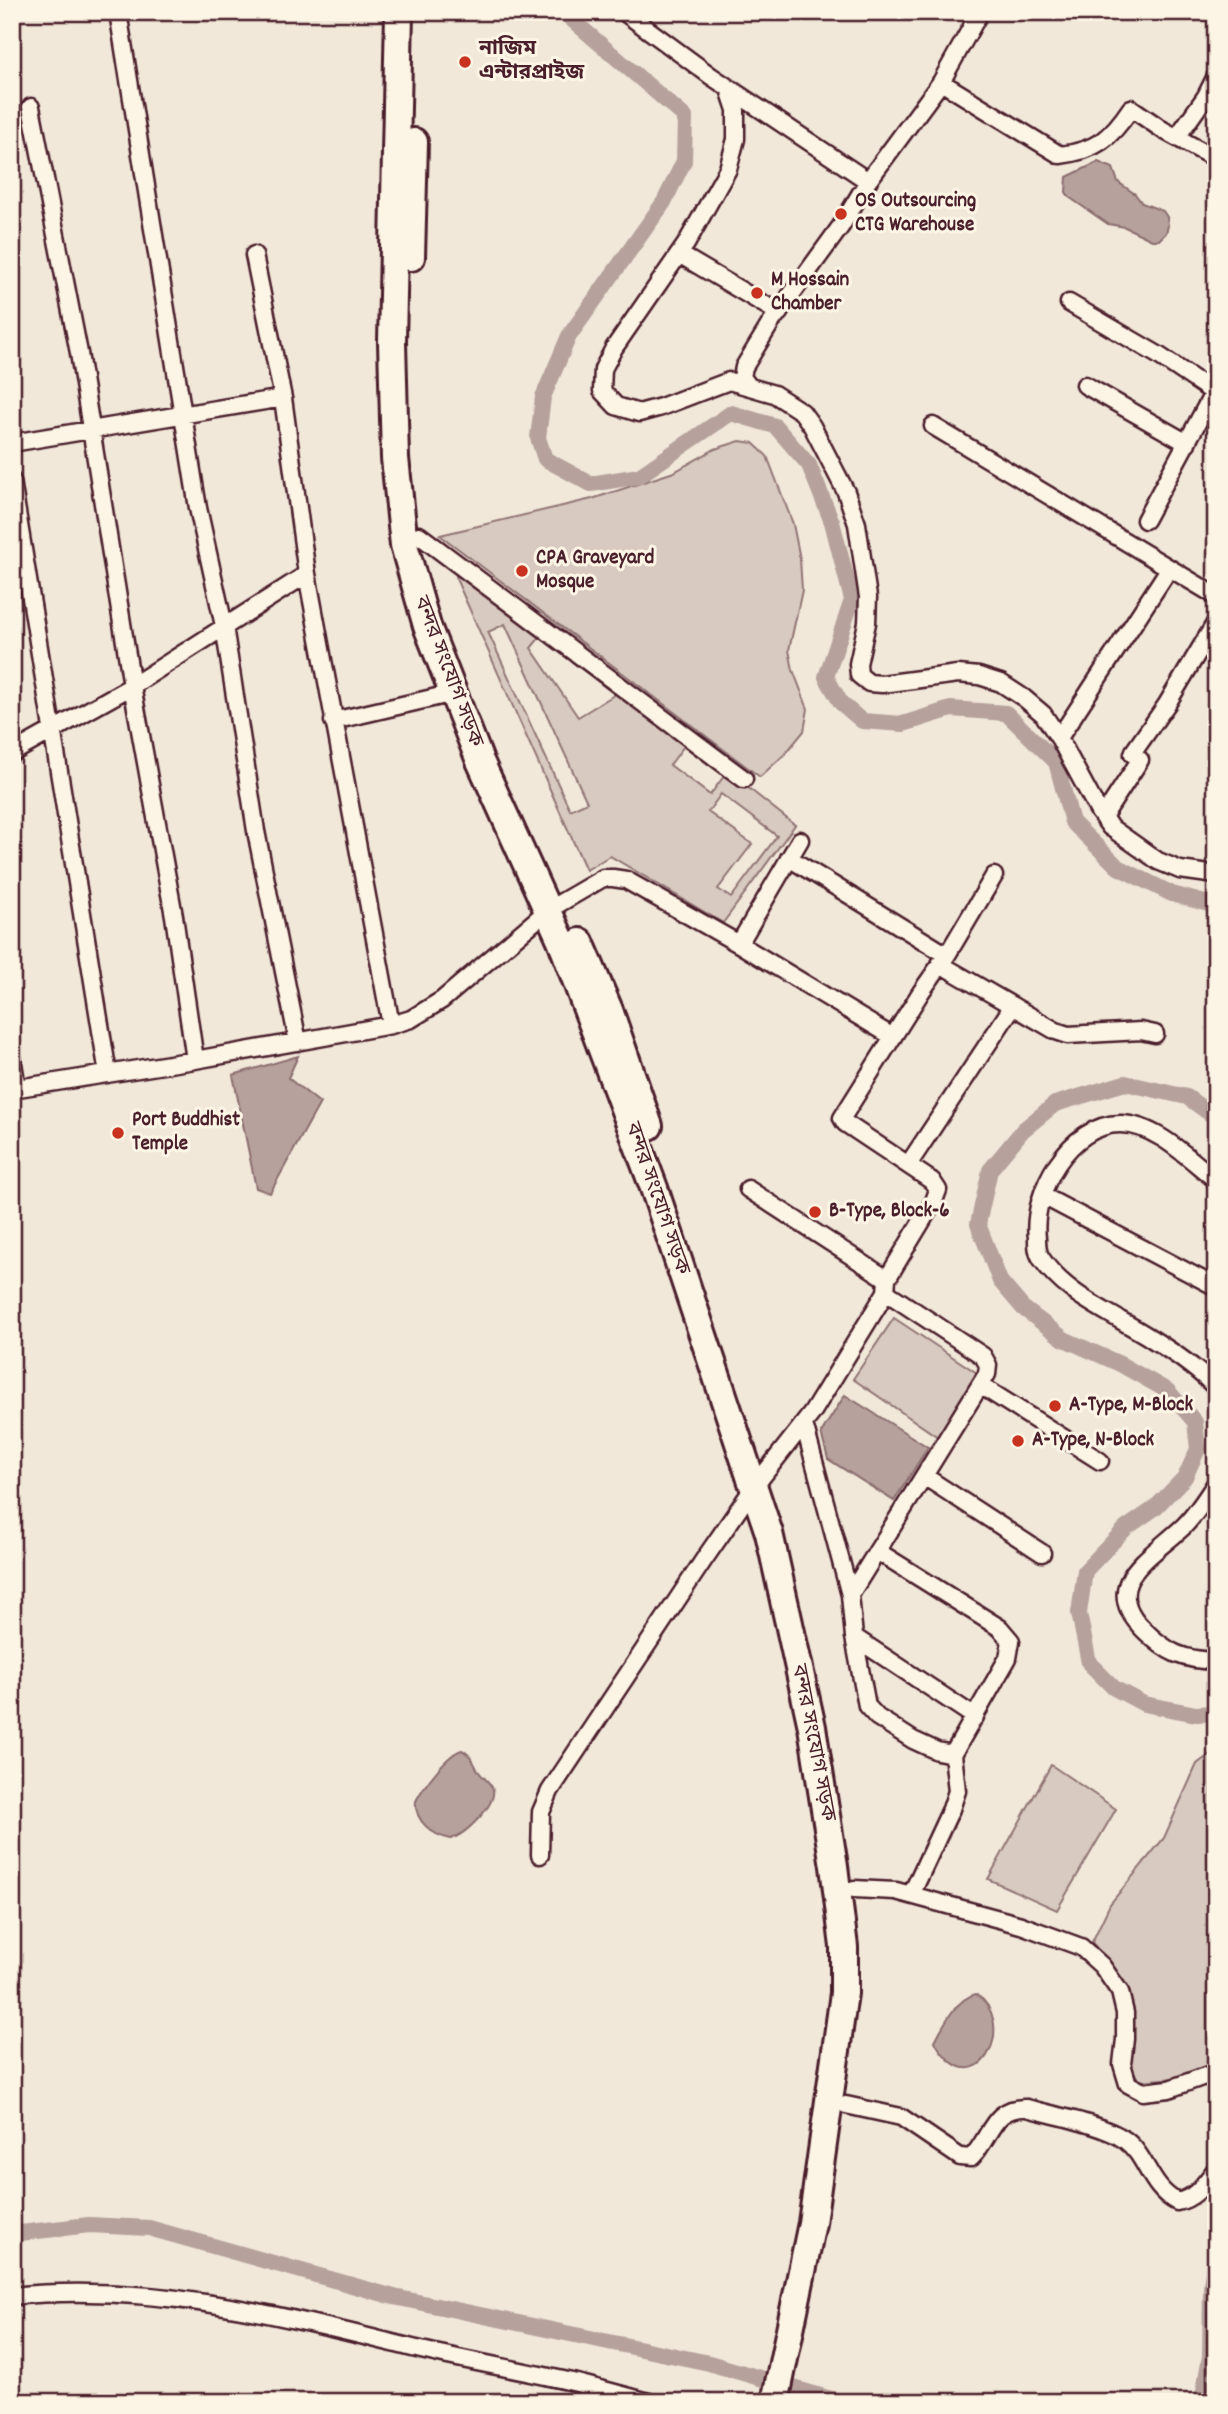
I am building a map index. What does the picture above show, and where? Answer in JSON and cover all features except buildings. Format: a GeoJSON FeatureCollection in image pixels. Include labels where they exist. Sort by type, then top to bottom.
{"type":"FeatureCollection","features":[{"type":"Feature","properties":{"kind":"highway","name":"বন্দর সংযোগ সড়ক"},"geometry":{"type":"LineString","coordinates":[[398,12],[392,342],[398,503],[404,545],[414,587],[494,794],[555,905]]}},
{"type":"Feature","properties":{"kind":"highway","name":"বন্দর সংযোগ সড়ক"},"geometry":{"type":"LineString","coordinates":[[416,12],[408,355],[412,501],[424,564],[449,638],[555,905],[759,1480],[780,1526],[811,1657],[854,1889],[860,1934],[860,2005],[846,2105],[810,2276],[775,2402]]}},
{"type":"Feature","properties":{"kind":"highway","name":"বন্দর সংযোগ সড়ক"},"geometry":{"type":"LineString","coordinates":[[759,1480],[812,1727],[835,1866],[844,1947],[844,1993],[793,2402]]}},
{"type":"Feature","properties":{"kind":"street"},"geometry":{"type":"LineString","coordinates":[[118,12],[198,508],[224,626],[256,831],[298,1042]]}},
{"type":"Feature","properties":{"kind":"street"},"geometry":{"type":"LineString","coordinates":[[624,12],[730,89],[868,181]]}},
{"type":"Feature","properties":{"kind":"street"},"geometry":{"type":"LineString","coordinates":[[748,385],[742,377],[744,366],[841,226],[868,181],[940,82],[980,12]]}},
{"type":"Feature","properties":{"kind":"street"},"geometry":{"type":"LineString","coordinates":[[1177,137],[1206,96],[1216,76]]}},
{"type":"Feature","properties":{"kind":"street"},"geometry":{"type":"LineString","coordinates":[[940,82],[1060,155],[1089,149],[1105,141],[1131,108],[1216,159]]}},
{"type":"Feature","properties":{"kind":"street"},"geometry":{"type":"LineString","coordinates":[[730,89],[736,110],[737,139],[728,169],[680,254],[614,348],[603,369],[602,391],[616,406],[639,414],[729,381],[774,394],[802,412],[846,492],[857,524],[868,597],[867,623],[858,664],[859,675],[869,683],[882,684],[958,674],[979,676],[1001,683],[1043,714],[1059,738],[1086,791],[1110,827],[1158,861],[1180,870],[1216,875]]}},
{"type":"Feature","properties":{"kind":"street"},"geometry":{"type":"LineString","coordinates":[[31,107],[79,353],[132,685],[174,916],[195,1060]]}},
{"type":"Feature","properties":{"kind":"street"},"geometry":{"type":"LineString","coordinates":[[680,254],[779,313]]}},
{"type":"Feature","properties":{"kind":"street"},"geometry":{"type":"LineString","coordinates":[[254,255],[283,398],[307,574],[333,721],[391,1025]]}},
{"type":"Feature","properties":{"kind":"street"},"geometry":{"type":"LineString","coordinates":[[1069,303],[1215,391],[1145,520]]}},
{"type":"Feature","properties":{"kind":"street"},"geometry":{"type":"LineString","coordinates":[[1084,385],[1186,443]]}},
{"type":"Feature","properties":{"kind":"street"},"geometry":{"type":"LineString","coordinates":[[12,443],[283,398]]}},
{"type":"Feature","properties":{"kind":"street"},"geometry":{"type":"LineString","coordinates":[[933,426],[1216,596]]}},
{"type":"Feature","properties":{"kind":"street"},"geometry":{"type":"LineString","coordinates":[[12,481],[108,1074]]}},
{"type":"Feature","properties":{"kind":"street"},"geometry":{"type":"LineString","coordinates":[[419,534],[744,779]]}},
{"type":"Feature","properties":{"kind":"street"},"geometry":{"type":"LineString","coordinates":[[1059,738],[1169,569]]}},
{"type":"Feature","properties":{"kind":"street"},"geometry":{"type":"LineString","coordinates":[[12,753],[132,685],[307,574]]}},
{"type":"Feature","properties":{"kind":"street"},"geometry":{"type":"LineString","coordinates":[[1103,817],[1140,760],[1133,754],[1134,751],[1167,704],[1216,622]]}},
{"type":"Feature","properties":{"kind":"street"},"geometry":{"type":"LineString","coordinates":[[333,721],[454,693]]}},
{"type":"Feature","properties":{"kind":"street"},"geometry":{"type":"LineString","coordinates":[[739,944],[800,840]]}},
{"type":"Feature","properties":{"kind":"street"},"geometry":{"type":"LineString","coordinates":[[789,859],[1013,1006],[1068,1035],[1141,1031],[1155,1034]]}},
{"type":"Feature","properties":{"kind":"street"},"geometry":{"type":"LineString","coordinates":[[540,1855],[541,1812],[550,1791],[680,1593],[759,1480],[804,1424],[934,1201],[938,1190],[932,1181],[845,1124],[842,1118],[994,876]]}},
{"type":"Feature","properties":{"kind":"street"},"geometry":{"type":"LineString","coordinates":[[12,1058],[15,1089],[298,1042],[411,1019],[442,1000],[555,905],[603,878],[626,880],[739,944],[893,1037]]}},
{"type":"Feature","properties":{"kind":"street"},"geometry":{"type":"LineString","coordinates":[[908,1166],[1013,1006]]}},
{"type":"Feature","properties":{"kind":"street"},"geometry":{"type":"LineString","coordinates":[[1216,1180],[1146,1130],[1122,1124],[1102,1126],[1077,1141],[1060,1161],[1043,1196],[1035,1228],[1039,1255],[1058,1280],[1159,1345],[1207,1378],[1216,1388]]}},
{"type":"Feature","properties":{"kind":"street"},"geometry":{"type":"LineString","coordinates":[[748,1189],[887,1285],[983,1356],[988,1365],[987,1374],[850,1595]]}},
{"type":"Feature","properties":{"kind":"street"},"geometry":{"type":"LineString","coordinates":[[1043,1196],[1216,1287]]}},
{"type":"Feature","properties":{"kind":"street"},"geometry":{"type":"LineString","coordinates":[[980,1385],[1100,1461]]}},
{"type":"Feature","properties":{"kind":"street"},"geometry":{"type":"LineString","coordinates":[[804,1424],[850,1595],[854,1637],[867,1706],[877,1717],[913,1740],[937,1751],[953,1754]]}},
{"type":"Feature","properties":{"kind":"street"},"geometry":{"type":"LineString","coordinates":[[924,1476],[1042,1553]]}},
{"type":"Feature","properties":{"kind":"street"},"geometry":{"type":"LineString","coordinates":[[1216,1483],[1185,1525],[1135,1572],[1125,1588],[1125,1604],[1136,1622],[1155,1641],[1177,1656],[1216,1661]]}},
{"type":"Feature","properties":{"kind":"street"},"geometry":{"type":"LineString","coordinates":[[877,1552],[1000,1628],[1011,1641],[1008,1658],[953,1754],[957,1791],[911,1895]]}},
{"type":"Feature","properties":{"kind":"street"},"geometry":{"type":"LineString","coordinates":[[854,1637],[975,1717]]}},
{"type":"Feature","properties":{"kind":"street"},"geometry":{"type":"LineString","coordinates":[[854,1889],[896,1891],[1051,1935],[1081,1947],[1102,1966],[1120,1992],[1125,2013],[1122,2064],[1128,2084],[1143,2092],[1168,2089],[1216,2072]]}},
{"type":"Feature","properties":{"kind":"street"},"geometry":{"type":"LineString","coordinates":[[846,2105],[901,2117],[960,2157],[971,2158],[997,2120],[1014,2107],[1027,2108],[1088,2125],[1127,2141],[1164,2195],[1177,2202],[1197,2193],[1216,2169]]}},
{"type":"Feature","properties":{"kind":"street"},"geometry":{"type":"LineString","coordinates":[[12,2296],[73,2291],[161,2296],[239,2307],[441,2355],[578,2383],[649,2402]]}},
{"type":"Feature","properties":{"kind":"shaded area"},"geometry":{"type":"Polygon","coordinates":[[[1098,162],[1113,168],[1118,182],[1135,194],[1142,203],[1163,211],[1168,226],[1166,233],[1159,240],[1152,240],[1125,227],[1108,224],[1069,197],[1066,192],[1067,177],[1098,162]]]}},
{"type":"Feature","properties":{"kind":"shaded area"},"geometry":{"type":"Polygon","coordinates":[[[740,441],[753,443],[767,456],[793,524],[800,559],[802,590],[789,650],[793,670],[808,709],[804,731],[786,753],[760,777],[440,535],[592,499],[674,472],[715,449],[740,441]]]}},
{"type":"Feature","properties":{"kind":"shaded area"},"geometry":{"type":"Polygon","coordinates":[[[455,570],[732,775],[795,825],[723,923],[610,856],[586,870],[457,581],[455,570]],[[505,624],[488,632],[570,810],[587,802],[505,624]],[[540,637],[531,648],[578,717],[614,695],[540,637]],[[684,746],[670,765],[710,795],[724,776],[684,746]],[[721,794],[708,812],[752,844],[718,889],[731,898],[777,836],[721,794]]]}},
{"type":"Feature","properties":{"kind":"shaded area"},"geometry":{"type":"Polygon","coordinates":[[[298,1056],[288,1078],[320,1103],[270,1193],[256,1188],[233,1075],[298,1056]]]}},
{"type":"Feature","properties":{"kind":"shaded area"},"geometry":{"type":"Polygon","coordinates":[[[894,1318],[980,1375],[938,1437],[853,1379],[894,1318]]]}},
{"type":"Feature","properties":{"kind":"shaded area"},"geometry":{"type":"Polygon","coordinates":[[[845,1395],[928,1447],[894,1501],[828,1459],[821,1433],[845,1395]]]}},
{"type":"Feature","properties":{"kind":"shaded area"},"geometry":{"type":"Polygon","coordinates":[[[462,1750],[471,1757],[479,1772],[491,1785],[493,1796],[478,1819],[464,1832],[451,1839],[431,1831],[421,1821],[416,1801],[443,1764],[462,1750]]]}},
{"type":"Feature","properties":{"kind":"shaded area"},"geometry":{"type":"Polygon","coordinates":[[[1216,1750],[1216,2064],[1175,2078],[1139,2081],[1129,2062],[1134,2024],[1128,1987],[1092,1942],[1110,1904],[1164,1838],[1197,1764],[1216,1750]]]}},
{"type":"Feature","properties":{"kind":"shaded area"},"geometry":{"type":"Polygon","coordinates":[[[1051,1765],[1116,1809],[1057,1910],[988,1879],[1051,1765]]]}},
{"type":"Feature","properties":{"kind":"shaded area"},"geometry":{"type":"Polygon","coordinates":[[[976,1994],[988,2006],[993,2020],[994,2036],[983,2061],[973,2067],[961,2067],[946,2057],[935,2041],[957,2006],[976,1994]]]}},
{"type":"Feature","properties":{"kind":"waterway"},"geometry":{"type":"LineString","coordinates":[[563,12],[685,117],[684,161],[664,202],[569,336],[543,397],[538,438],[545,459],[591,484],[639,476],[731,413],[775,426],[809,465],[832,522],[852,600],[826,677],[841,703],[862,721],[903,724],[951,709],[1006,713],[1056,762],[1072,822],[1118,867],[1172,894],[1216,906]]}},
{"type":"Feature","properties":{"kind":"waterway"},"geometry":{"type":"LineString","coordinates":[[1216,1118],[1187,1097],[1125,1083],[1055,1104],[1023,1130],[990,1170],[978,1224],[1000,1281],[1023,1308],[1064,1339],[1120,1364],[1168,1391],[1195,1422],[1198,1449],[1185,1477],[1155,1508],[1126,1528],[1085,1571],[1079,1613],[1089,1663],[1114,1688],[1144,1704],[1196,1714],[1216,1713]]}},
{"type":"Feature","properties":{"kind":"waterway"},"geometry":{"type":"LineString","coordinates":[[12,2234],[89,2225],[149,2228],[394,2297],[709,2363],[841,2402]]}},
{"type":"Feature","properties":{"kind":"waterway"},"geometry":{"type":"LineString","coordinates":[[1202,2402],[1210,2356],[1211,2285],[1216,2252]]}},
{"type":"Feature","properties":{"kind":"place","name":"নাজিম এন্টারপ্রাইজ"},"geometry":{"type":"Point","coordinates":[465,62]}},
{"type":"Feature","properties":{"kind":"place","name":"OS Outsourcing CTG Warehouse"},"geometry":{"type":"Point","coordinates":[841,214]}},
{"type":"Feature","properties":{"kind":"place","name":"M Hossain Chamber"},"geometry":{"type":"Point","coordinates":[757,293]}},
{"type":"Feature","properties":{"kind":"place","name":"CPA Graveyard Mosque"},"geometry":{"type":"Point","coordinates":[522,571]}},
{"type":"Feature","properties":{"kind":"place","name":"Port Buddhist Temple"},"geometry":{"type":"Point","coordinates":[118,1133]}},
{"type":"Feature","properties":{"kind":"place","name":"B-Type, Block-6"},"geometry":{"type":"Point","coordinates":[815,1212]}},
{"type":"Feature","properties":{"kind":"place","name":"A-Type, M-Block"},"geometry":{"type":"Point","coordinates":[1055,1406]}},
{"type":"Feature","properties":{"kind":"place","name":"A-Type, N-Block"},"geometry":{"type":"Point","coordinates":[1018,1441]}}]}
